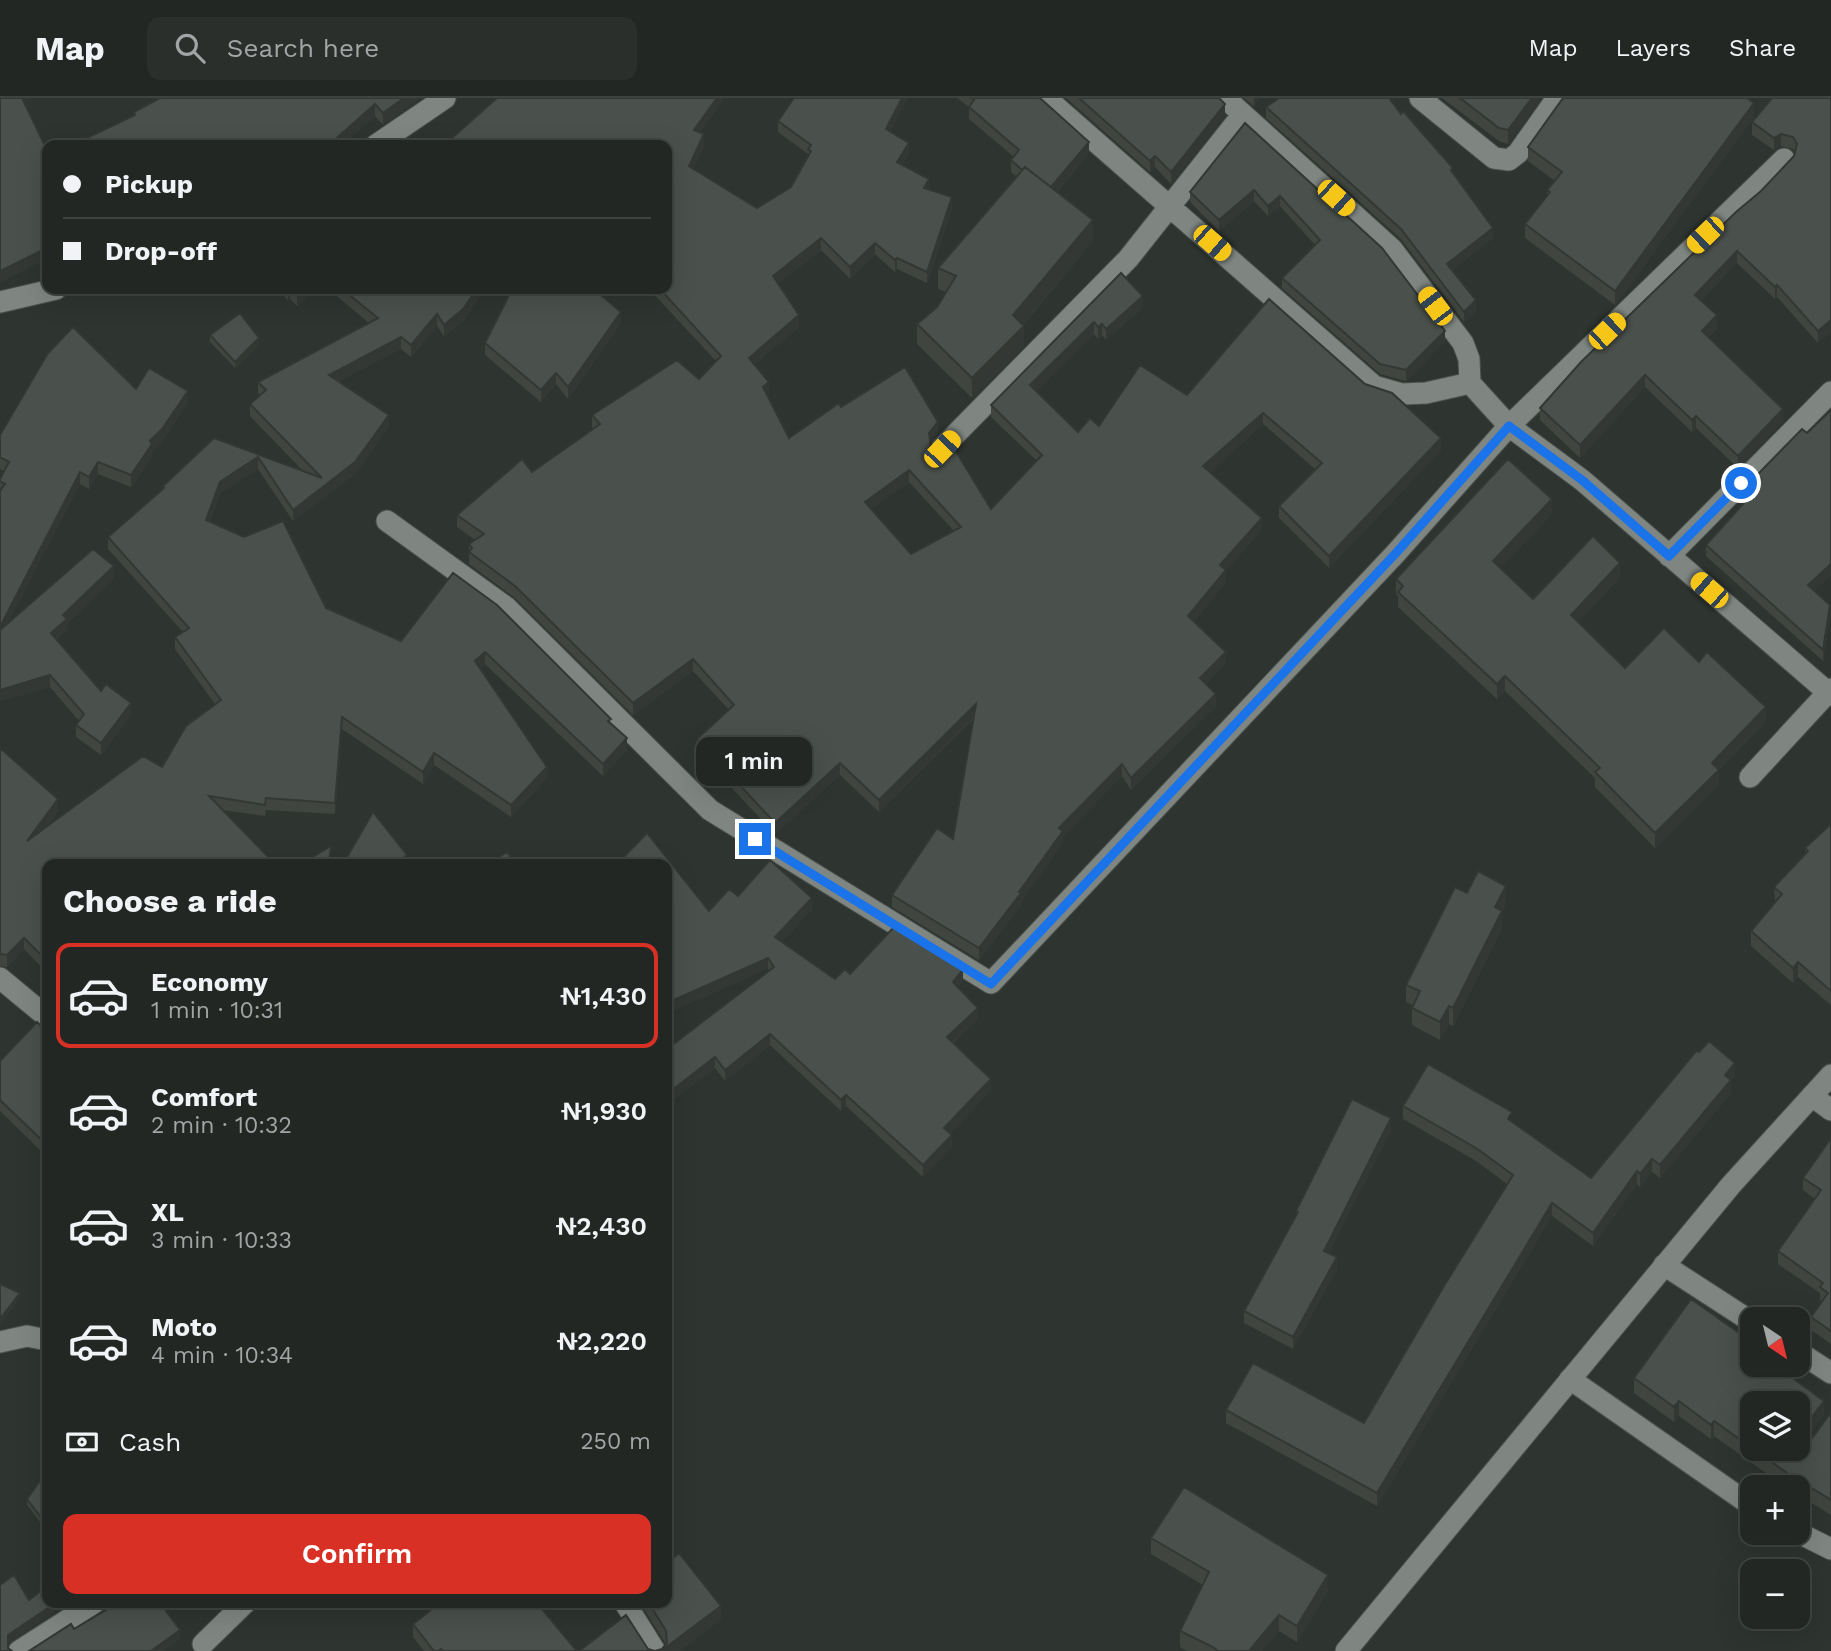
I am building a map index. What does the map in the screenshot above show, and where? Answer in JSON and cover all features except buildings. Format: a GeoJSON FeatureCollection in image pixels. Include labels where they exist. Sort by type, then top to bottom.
{"type":"FeatureCollection","features":[{"type":"Feature","properties":{"kind":"street"},"geometry":{"type":"LineString","coordinates":[[383,140],[445,98]]}},
{"type":"Feature","properties":{"kind":"street"},"geometry":{"type":"LineString","coordinates":[[1046,98],[1374,386],[1402,394],[1426,393],[1470,383]]}},
{"type":"Feature","properties":{"kind":"street"},"geometry":{"type":"LineString","coordinates":[[1225,98],[1392,249],[1463,343],[1469,359],[1470,383],[1509,426],[1582,480],[1830,692],[1750,777]]}},
{"type":"Feature","properties":{"kind":"street"},"geometry":{"type":"LineString","coordinates":[[1420,98],[1494,158],[1509,160],[1518,153],[1557,98]]}},
{"type":"Feature","properties":{"kind":"street"},"geometry":{"type":"LineString","coordinates":[[942,449],[1128,259],[1243,114]]}},
{"type":"Feature","properties":{"kind":"street"},"geometry":{"type":"LineString","coordinates":[[387,521],[506,607],[710,810],[991,984],[1396,553],[1509,426],[1784,159]]}},
{"type":"Feature","properties":{"kind":"street"},"geometry":{"type":"LineString","coordinates":[[0,302],[42,292]]}},
{"type":"Feature","properties":{"kind":"street"},"geometry":{"type":"LineString","coordinates":[[1669,556],[1831,392]]}},
{"type":"Feature","properties":{"kind":"street"},"geometry":{"type":"LineString","coordinates":[[0,978],[42,1013]]}},
{"type":"Feature","properties":{"kind":"street"},"geometry":{"type":"LineString","coordinates":[[1346,1651],[1731,1185],[1831,1075]]}},
{"type":"Feature","properties":{"kind":"street"},"geometry":{"type":"LineString","coordinates":[[1812,1096],[1831,1110]]}},
{"type":"Feature","properties":{"kind":"street"},"geometry":{"type":"LineString","coordinates":[[1664,1265],[1740,1314]]}},
{"type":"Feature","properties":{"kind":"street"},"geometry":{"type":"LineString","coordinates":[[0,1342],[27,1336],[42,1339]]}},
{"type":"Feature","properties":{"kind":"street"},"geometry":{"type":"LineString","coordinates":[[1810,1359],[1831,1373]]}},
{"type":"Feature","properties":{"kind":"street"},"geometry":{"type":"LineString","coordinates":[[1570,1379],[1740,1498]]}},
{"type":"Feature","properties":{"kind":"street"},"geometry":{"type":"LineString","coordinates":[[1810,1538],[1831,1549]]}},
{"type":"Feature","properties":{"kind":"street"},"geometry":{"type":"LineString","coordinates":[[19,1651],[86,1608]]}},
{"type":"Feature","properties":{"kind":"street"},"geometry":{"type":"LineString","coordinates":[[203,1644],[239,1608]]}},
{"type":"Feature","properties":{"kind":"street"},"geometry":{"type":"LineString","coordinates":[[628,1608],[655,1651]]}},
{"type":"Feature","properties":{"kind":"route"},"geometry":{"type":"LineString","coordinates":[[755,839],[991,984],[1396,553],[1509,426],[1582,480],[1669,556],[1741,483]]}}]}
